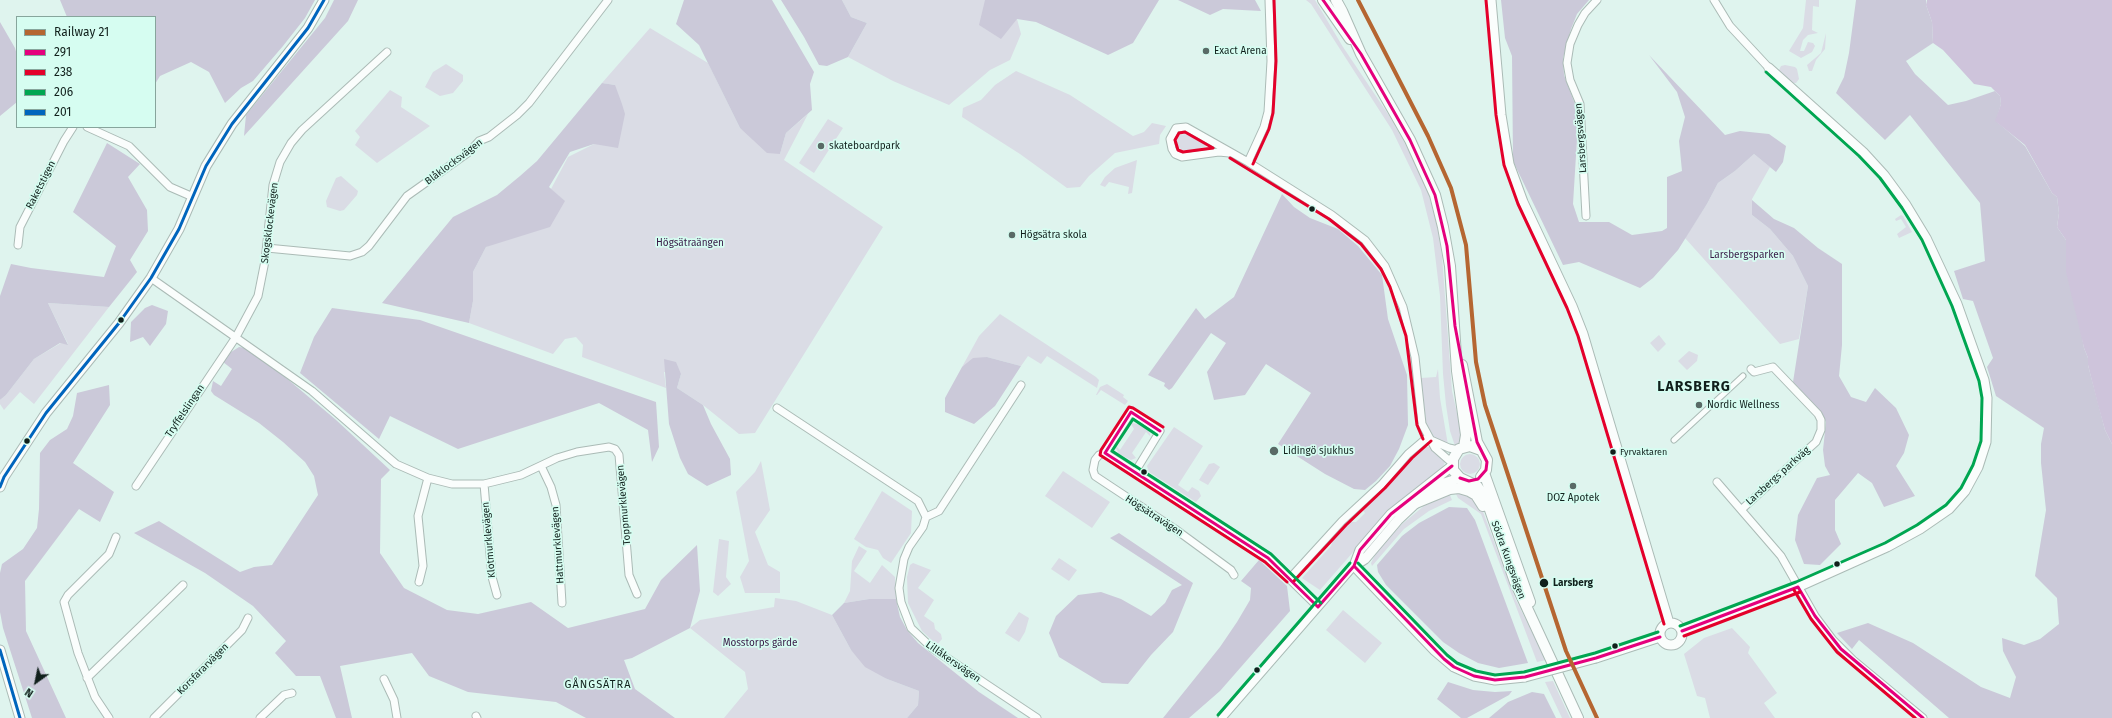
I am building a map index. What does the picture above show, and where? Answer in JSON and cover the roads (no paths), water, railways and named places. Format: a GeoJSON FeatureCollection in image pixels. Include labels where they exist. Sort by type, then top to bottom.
{"type":"FeatureCollection","features":[{"type":"Feature","properties":{"kind":"main road","name":"Södra Kungsvägen"},"geometry":{"type":"LineString","coordinates":[[1323,0],[1361,54],[1410,140],[1435,195],[1447,246],[1455,326],[1457,371],[1466,435],[1461,448],[1454,456],[1452,465],[1464,480],[1482,492],[1487,501],[1515,582],[1578,718]]}},
{"type":"Feature","properties":{"kind":"main road","name":"Södra Kungsvägen"},"geometry":{"type":"LineString","coordinates":[[1336,0],[1361,54]]}},
{"type":"Feature","properties":{"kind":"main road","name":"Södra Kungsvägen"},"geometry":{"type":"LineString","coordinates":[[1455,326],[1477,442],[1487,460],[1484,473],[1543,642]]}},
{"type":"Feature","properties":{"kind":"main road"},"geometry":{"type":"LineString","coordinates":[[1461,448],[1472,446],[1481,450]]}},
{"type":"Feature","properties":{"kind":"main road"},"geometry":{"type":"LineString","coordinates":[[1464,480],[1477,479],[1484,473]]}},
{"type":"Feature","properties":{"kind":"main road"},"geometry":{"type":"LineString","coordinates":[[1416,503],[1450,489],[1459,488],[1469,490],[1479,499],[1503,548]]}},
{"type":"Feature","properties":{"kind":"street"},"geometry":{"type":"LineString","coordinates":[[0,487],[4,477],[46,413],[118,323],[151,278],[179,229],[206,166],[232,124],[308,28],[324,0]]}},
{"type":"Feature","properties":{"kind":"street","name":"Blåklocksvägen"},"geometry":{"type":"LineString","coordinates":[[267,248],[350,256],[362,252],[369,246],[407,196],[469,152],[479,141],[489,137],[518,115],[529,103],[608,0]]}},
{"type":"Feature","properties":{"kind":"street"},"geometry":{"type":"LineString","coordinates":[[1248,162],[1264,127],[1268,112],[1271,61],[1269,0]]}},
{"type":"Feature","properties":{"kind":"street"},"geometry":{"type":"LineString","coordinates":[[1491,0],[1501,115],[1509,164],[1523,202],[1572,306],[1583,334],[1669,623]]}},
{"type":"Feature","properties":{"kind":"street","name":"Larsbergsvägen"},"geometry":{"type":"LineString","coordinates":[[1586,216],[1580,104],[1570,80],[1567,63],[1570,44],[1578,25],[1585,13],[1597,0]]}},
{"type":"Feature","properties":{"kind":"street"},"geometry":{"type":"LineString","coordinates":[[1682,631],[1798,587],[1887,547],[1920,529],[1949,509],[1965,491],[1982,457],[1987,432],[1987,398],[1977,356],[1957,304],[1926,238],[1906,205],[1863,152],[1769,68],[1730,26],[1714,0]]}},
{"type":"Feature","properties":{"kind":"street","name":"Skogsklockevägen"},"geometry":{"type":"LineString","coordinates":[[236,337],[258,296],[267,248],[273,185],[280,162],[291,143],[302,130],[387,52]]}},
{"type":"Feature","properties":{"kind":"street"},"geometry":{"type":"LineString","coordinates":[[1230,153],[1219,152],[1182,157],[1175,154],[1172,149],[1170,139],[1176,128],[1186,127],[1248,162],[1332,215],[1365,240],[1385,266],[1395,285],[1411,335],[1415,357],[1422,424],[1435,448],[1452,465],[1391,514],[1360,550],[1354,566]]}},
{"type":"Feature","properties":{"kind":"street","name":"Raketstigen"},"geometry":{"type":"LineString","coordinates":[[18,246],[20,227],[64,140],[72,128]]}},
{"type":"Feature","properties":{"kind":"street"},"geometry":{"type":"LineString","coordinates":[[89,128],[129,146],[170,187],[193,197]]}},
{"type":"Feature","properties":{"kind":"street","name":"Toppmurklevägen"},"geometry":{"type":"LineString","coordinates":[[151,278],[312,391],[396,464],[428,478],[452,484],[484,484],[521,475],[557,458],[577,452],[609,447],[618,452],[629,575],[637,594]]}},
{"type":"Feature","properties":{"kind":"street","name":"Tryffelslingan"},"geometry":{"type":"LineString","coordinates":[[136,486],[236,337]]}},
{"type":"Feature","properties":{"kind":"street","name":"Larsbergs parkväg"},"geometry":{"type":"LineString","coordinates":[[1742,509],[1816,442],[1821,430],[1821,420],[1818,414],[1773,367],[1754,372],[1751,369]]}},
{"type":"Feature","properties":{"kind":"street"},"geometry":{"type":"LineString","coordinates":[[1674,440],[1743,376]]}},
{"type":"Feature","properties":{"kind":"street","name":"Lillåkersvägen"},"geometry":{"type":"LineString","coordinates":[[1021,385],[938,511],[926,517],[923,527],[909,547],[900,572],[899,588],[901,602],[911,628],[932,648],[1037,718]]}},
{"type":"Feature","properties":{"kind":"street"},"geometry":{"type":"LineString","coordinates":[[777,408],[918,501],[926,517]]}},
{"type":"Feature","properties":{"kind":"street","name":"Högsätravägen"},"geometry":{"type":"LineString","coordinates":[[1135,472],[1160,431],[1131,412],[1105,453],[1099,455],[1095,460],[1093,470],[1095,476],[1175,529],[1231,570],[1234,575]]}},
{"type":"Feature","properties":{"kind":"street"},"geometry":{"type":"LineString","coordinates":[[1428,437],[1438,444],[1461,448]]}},
{"type":"Feature","properties":{"kind":"street"},"geometry":{"type":"LineString","coordinates":[[1290,578],[1342,521],[1382,484],[1408,454],[1428,437]]}},
{"type":"Feature","properties":{"kind":"street"},"geometry":{"type":"LineString","coordinates":[[1105,453],[1268,558],[1318,607]]}},
{"type":"Feature","properties":{"kind":"street","name":"Hattmurklevägen"},"geometry":{"type":"LineString","coordinates":[[541,466],[551,487],[556,505],[562,603]]}},
{"type":"Feature","properties":{"kind":"street"},"geometry":{"type":"LineString","coordinates":[[419,582],[423,566],[418,516],[428,478]]}},
{"type":"Feature","properties":{"kind":"street"},"geometry":{"type":"LineString","coordinates":[[1222,718],[1274,661],[1354,566],[1365,559],[1398,520],[1416,503],[1444,483],[1464,480]]}},
{"type":"Feature","properties":{"kind":"street"},"geometry":{"type":"LineString","coordinates":[[1717,482],[1742,509],[1781,556],[1815,616],[1841,649],[1923,718]]}},
{"type":"Feature","properties":{"kind":"street","name":"Klotmurklevägen"},"geometry":{"type":"LineString","coordinates":[[484,484],[492,577],[497,595]]}},
{"type":"Feature","properties":{"kind":"street"},"geometry":{"type":"LineString","coordinates":[[109,718],[96,697],[87,678],[78,653],[64,602],[68,595],[109,554],[116,537]]}},
{"type":"Feature","properties":{"kind":"street"},"geometry":{"type":"LineString","coordinates":[[1354,566],[1429,644],[1454,666],[1474,676],[1509,680],[1525,677],[1596,658],[1660,637]]}},
{"type":"Feature","properties":{"kind":"street"},"geometry":{"type":"LineString","coordinates":[[87,678],[183,585]]}},
{"type":"Feature","properties":{"kind":"street","name":"Korsfararvägen"},"geometry":{"type":"LineString","coordinates":[[154,718],[242,630],[248,618]]}},
{"type":"Feature","properties":{"kind":"street"},"geometry":{"type":"LineString","coordinates":[[1669,623],[1678,625],[1682,631],[1680,639],[1674,644],[1665,643],[1660,637],[1662,628],[1669,623]]}},
{"type":"Feature","properties":{"kind":"street"},"geometry":{"type":"LineString","coordinates":[[0,650],[20,718]]}},
{"type":"Feature","properties":{"kind":"street"},"geometry":{"type":"LineString","coordinates":[[384,679],[394,700],[397,718]]}},
{"type":"Feature","properties":{"kind":"street"},"geometry":{"type":"LineString","coordinates":[[260,718],[284,695],[292,693]]}},
{"type":"Feature","properties":{"kind":"rail line","name":"21"},"geometry":{"type":"LineString","coordinates":[[1358,0],[1428,136],[1451,188],[1466,245],[1476,362],[1485,405],[1566,651],[1597,718]]}},
{"type":"Feature","properties":{"kind":"place","name":"Exact Arena"},"geometry":{"type":"Point","coordinates":[1206,51]}},
{"type":"Feature","properties":{"kind":"place","name":"skateboardpark"},"geometry":{"type":"Point","coordinates":[821,146]}},
{"type":"Feature","properties":{"kind":"place","name":"Högsätra skola"},"geometry":{"type":"Point","coordinates":[1012,235]}},
{"type":"Feature","properties":{"kind":"place","name":"Nordic Wellness"},"geometry":{"type":"Point","coordinates":[1699,405]}},
{"type":"Feature","properties":{"kind":"place","name":"Lidingö sjukhus"},"geometry":{"type":"Point","coordinates":[1274,451]}},
{"type":"Feature","properties":{"kind":"place","name":"Fyrvaktaren"},"geometry":{"type":"Point","coordinates":[1613,452]}},
{"type":"Feature","properties":{"kind":"place","name":"DOZ Apotek"},"geometry":{"type":"Point","coordinates":[1573,486]}},
{"type":"Feature","properties":{"kind":"place","name":"Larsberg"},"geometry":{"type":"Point","coordinates":[1544,583]}},
{"type":"Feature","properties":{"kind":"district","name":"LARSBERG"},"geometry":{"type":"Point","coordinates":[1694,387]}},
{"type":"Feature","properties":{"kind":"district","name":"GÅNGSÄTRA"},"geometry":{"type":"Point","coordinates":[598,685]}},
{"type":"Feature","properties":{"kind":"park label","name":"Högsätraängen"},"geometry":{"type":"Point","coordinates":[690,243]}},
{"type":"Feature","properties":{"kind":"park label","name":"Larsbergsparken"},"geometry":{"type":"Point","coordinates":[1747,255]}},
{"type":"Feature","properties":{"kind":"park label","name":"Mosstorps gärde"},"geometry":{"type":"Point","coordinates":[760,643]}}]}
